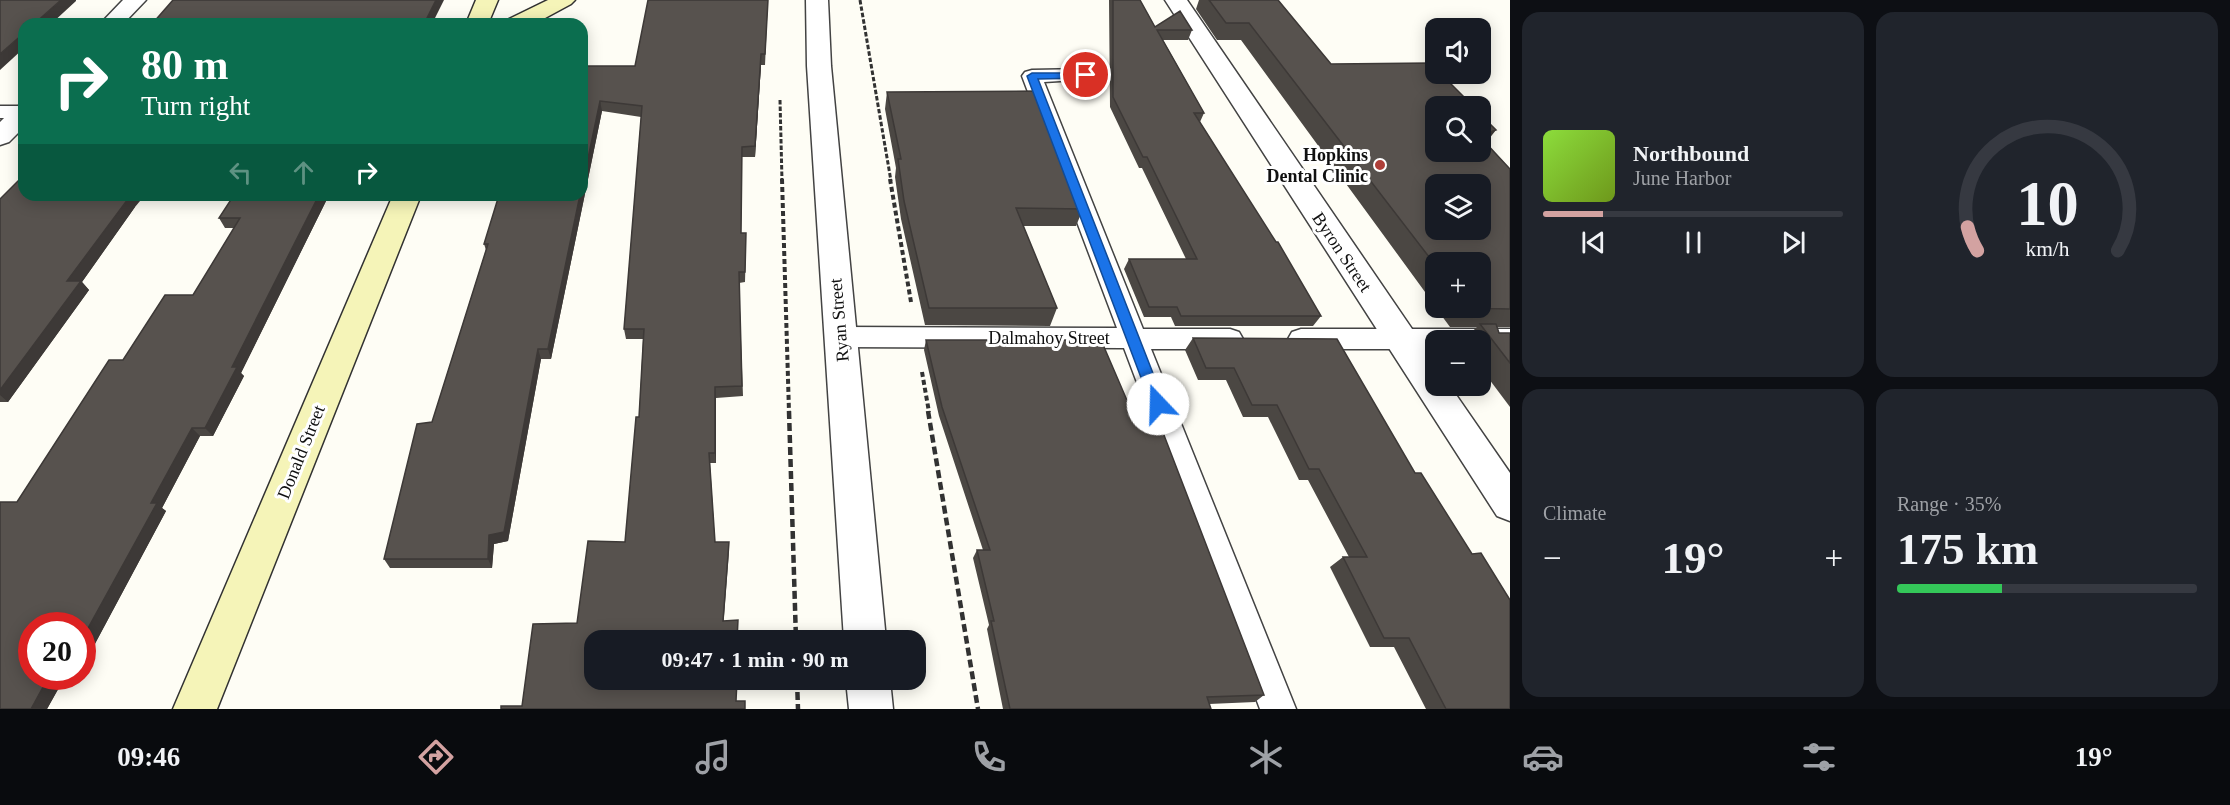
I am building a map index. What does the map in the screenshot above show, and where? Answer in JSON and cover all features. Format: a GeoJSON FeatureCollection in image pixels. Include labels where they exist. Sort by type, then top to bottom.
{"type":"FeatureCollection","features":[{"type":"Feature","properties":{"kind":"street"},"geometry":{"type":"LineString","coordinates":[[117,18],[135,0]]}},
{"type":"Feature","properties":{"kind":"street"},"geometry":{"type":"LineString","coordinates":[[480,18],[487,0]]}},
{"type":"Feature","properties":{"kind":"street"},"geometry":{"type":"LineString","coordinates":[[519,18],[525,0]]}},
{"type":"Feature","properties":{"kind":"street"},"geometry":{"type":"LineString","coordinates":[[529,18],[564,0]]}},
{"type":"Feature","properties":{"kind":"street","name":"Ryan Street"},"geometry":{"type":"LineString","coordinates":[[817,0],[819,66],[864,630]]}},
{"type":"Feature","properties":{"kind":"street","name":"Byron Street"},"geometry":{"type":"LineString","coordinates":[[1176,0],[1510,504]]}},
{"type":"Feature","properties":{"kind":"street"},"geometry":{"type":"LineString","coordinates":[[0,137],[18,118]]}},
{"type":"Feature","properties":{"kind":"street","name":"Donald Street"},"geometry":{"type":"LineString","coordinates":[[195,709],[405,201]]}},
{"type":"Feature","properties":{"kind":"street"},"geometry":{"type":"LineString","coordinates":[[869,690],[871,709]]}},
{"type":"Feature","properties":{"kind":"lane"},"geometry":{"type":"LineString","coordinates":[[1086,75],[1032,76],[1278,709]]}},
{"type":"Feature","properties":{"kind":"lane"},"geometry":{"type":"LineString","coordinates":[[0,112],[18,112]]}},
{"type":"Feature","properties":{"kind":"lane","name":"Dalmahoy Street"},"geometry":{"type":"LineString","coordinates":[[840,337],[1510,339]]}},
{"type":"Feature","properties":{"kind":"path"},"geometry":{"type":"LineString","coordinates":[[861,0],[913,312]]}},
{"type":"Feature","properties":{"kind":"path"},"geometry":{"type":"LineString","coordinates":[[779,95],[796,630]]}},
{"type":"Feature","properties":{"kind":"path"},"geometry":{"type":"LineString","coordinates":[[921,361],[978,709]]}},
{"type":"Feature","properties":{"kind":"path"},"geometry":{"type":"LineString","coordinates":[[797,690],[798,709]]}},
{"type":"Feature","properties":{"kind":"building"},"geometry":{"type":"Polygon","coordinates":[[[0,0],[61,0],[41,18],[18,18],[18,38],[0,54],[0,0]]]}},
{"type":"Feature","properties":{"kind":"building"},"geometry":{"type":"Polygon","coordinates":[[[173,0],[436,0],[427,18],[157,18],[173,0]]]}},
{"type":"Feature","properties":{"kind":"building"},"geometry":{"type":"Polygon","coordinates":[[[648,0],[768,0],[765,54],[761,54],[755,146],[742,147],[741,233],[746,233],[745,272],[739,272],[742,386],[715,387],[715,453],[709,453],[715,542],[729,542],[723,621],[738,620],[738,630],[584,630],[584,690],[737,690],[736,701],[745,701],[745,709],[501,709],[501,706],[522,706],[533,624],[577,623],[588,541],[625,542],[636,417],[639,417],[644,329],[624,329],[642,106],[600,101],[588,158],[588,66],[635,66],[648,0]]]}},
{"type":"Feature","properties":{"kind":"building"},"geometry":{"type":"Polygon","coordinates":[[[1113,0],[1140,0],[1155,27],[1180,11],[1192,30],[1157,30],[1204,113],[1194,113],[1278,242],[1321,316],[1181,316],[1177,307],[1149,307],[1129,259],[1197,259],[1147,157],[1143,157],[1113,97],[1113,0]]]}},
{"type":"Feature","properties":{"kind":"building"},"geometry":{"type":"Polygon","coordinates":[[[1209,0],[1278,0],[1331,64],[1425,63],[1425,84],[1451,84],[1463,96],[1425,96],[1425,162],[1491,162],[1491,149],[1510,169],[1510,309],[1491,309],[1491,252],[1425,252],[1249,23],[1226,23],[1209,0]]]}},
{"type":"Feature","properties":{"kind":"building"},"geometry":{"type":"Polygon","coordinates":[[[1037,91],[1083,209],[1016,208],[1057,308],[929,308],[904,201],[898,159],[901,159],[887,92],[1037,91]]]}},
{"type":"Feature","properties":{"kind":"building"},"geometry":{"type":"Polygon","coordinates":[[[18,181],[18,201],[127,201],[67,281],[81,281],[0,390],[0,199],[18,181]]]}},
{"type":"Feature","properties":{"kind":"building"},"geometry":{"type":"Polygon","coordinates":[[[230,201],[316,201],[232,367],[237,367],[205,428],[192,428],[151,503],[157,503],[96,614],[18,612],[18,690],[41,690],[31,709],[0,709],[0,502],[17,502],[109,360],[123,360],[165,295],[193,295],[240,218],[219,218],[230,201]]]}},
{"type":"Feature","properties":{"kind":"building"},"geometry":{"type":"Polygon","coordinates":[[[497,201],[579,201],[548,349],[538,349],[504,532],[489,535],[488,559],[384,559],[417,424],[432,422],[488,244],[484,244],[497,201]]]}},
{"type":"Feature","properties":{"kind":"building"},"geometry":{"type":"Polygon","coordinates":[[[1480,324],[1496,324],[1499,333],[1510,333],[1510,363],[1491,338],[1491,330],[1485,330],[1480,324]]]}},
{"type":"Feature","properties":{"kind":"building"},"geometry":{"type":"Polygon","coordinates":[[[1193,338],[1337,339],[1415,473],[1421,473],[1472,554],[1481,553],[1510,600],[1510,709],[1446,709],[1409,638],[1384,638],[1343,557],[1367,557],[1319,469],[1309,469],[1277,405],[1252,405],[1234,368],[1206,368],[1193,338]]]}},
{"type":"Feature","properties":{"kind":"building"},"geometry":{"type":"Polygon","coordinates":[[[926,340],[1101,340],[1129,405],[1152,404],[1264,695],[1207,697],[1211,709],[1010,709],[991,621],[994,621],[977,550],[990,550],[942,407],[926,340]]]}},
{"type":"Feature","properties":{"kind":"place","name":"Hopkins Dental Clinic"},"geometry":{"type":"Point","coordinates":[1380,165]}},
{"type":"Feature","properties":{"kind":"route"},"geometry":{"type":"LineString","coordinates":[[1086,75],[1032,76],[1158,404]]}}]}
